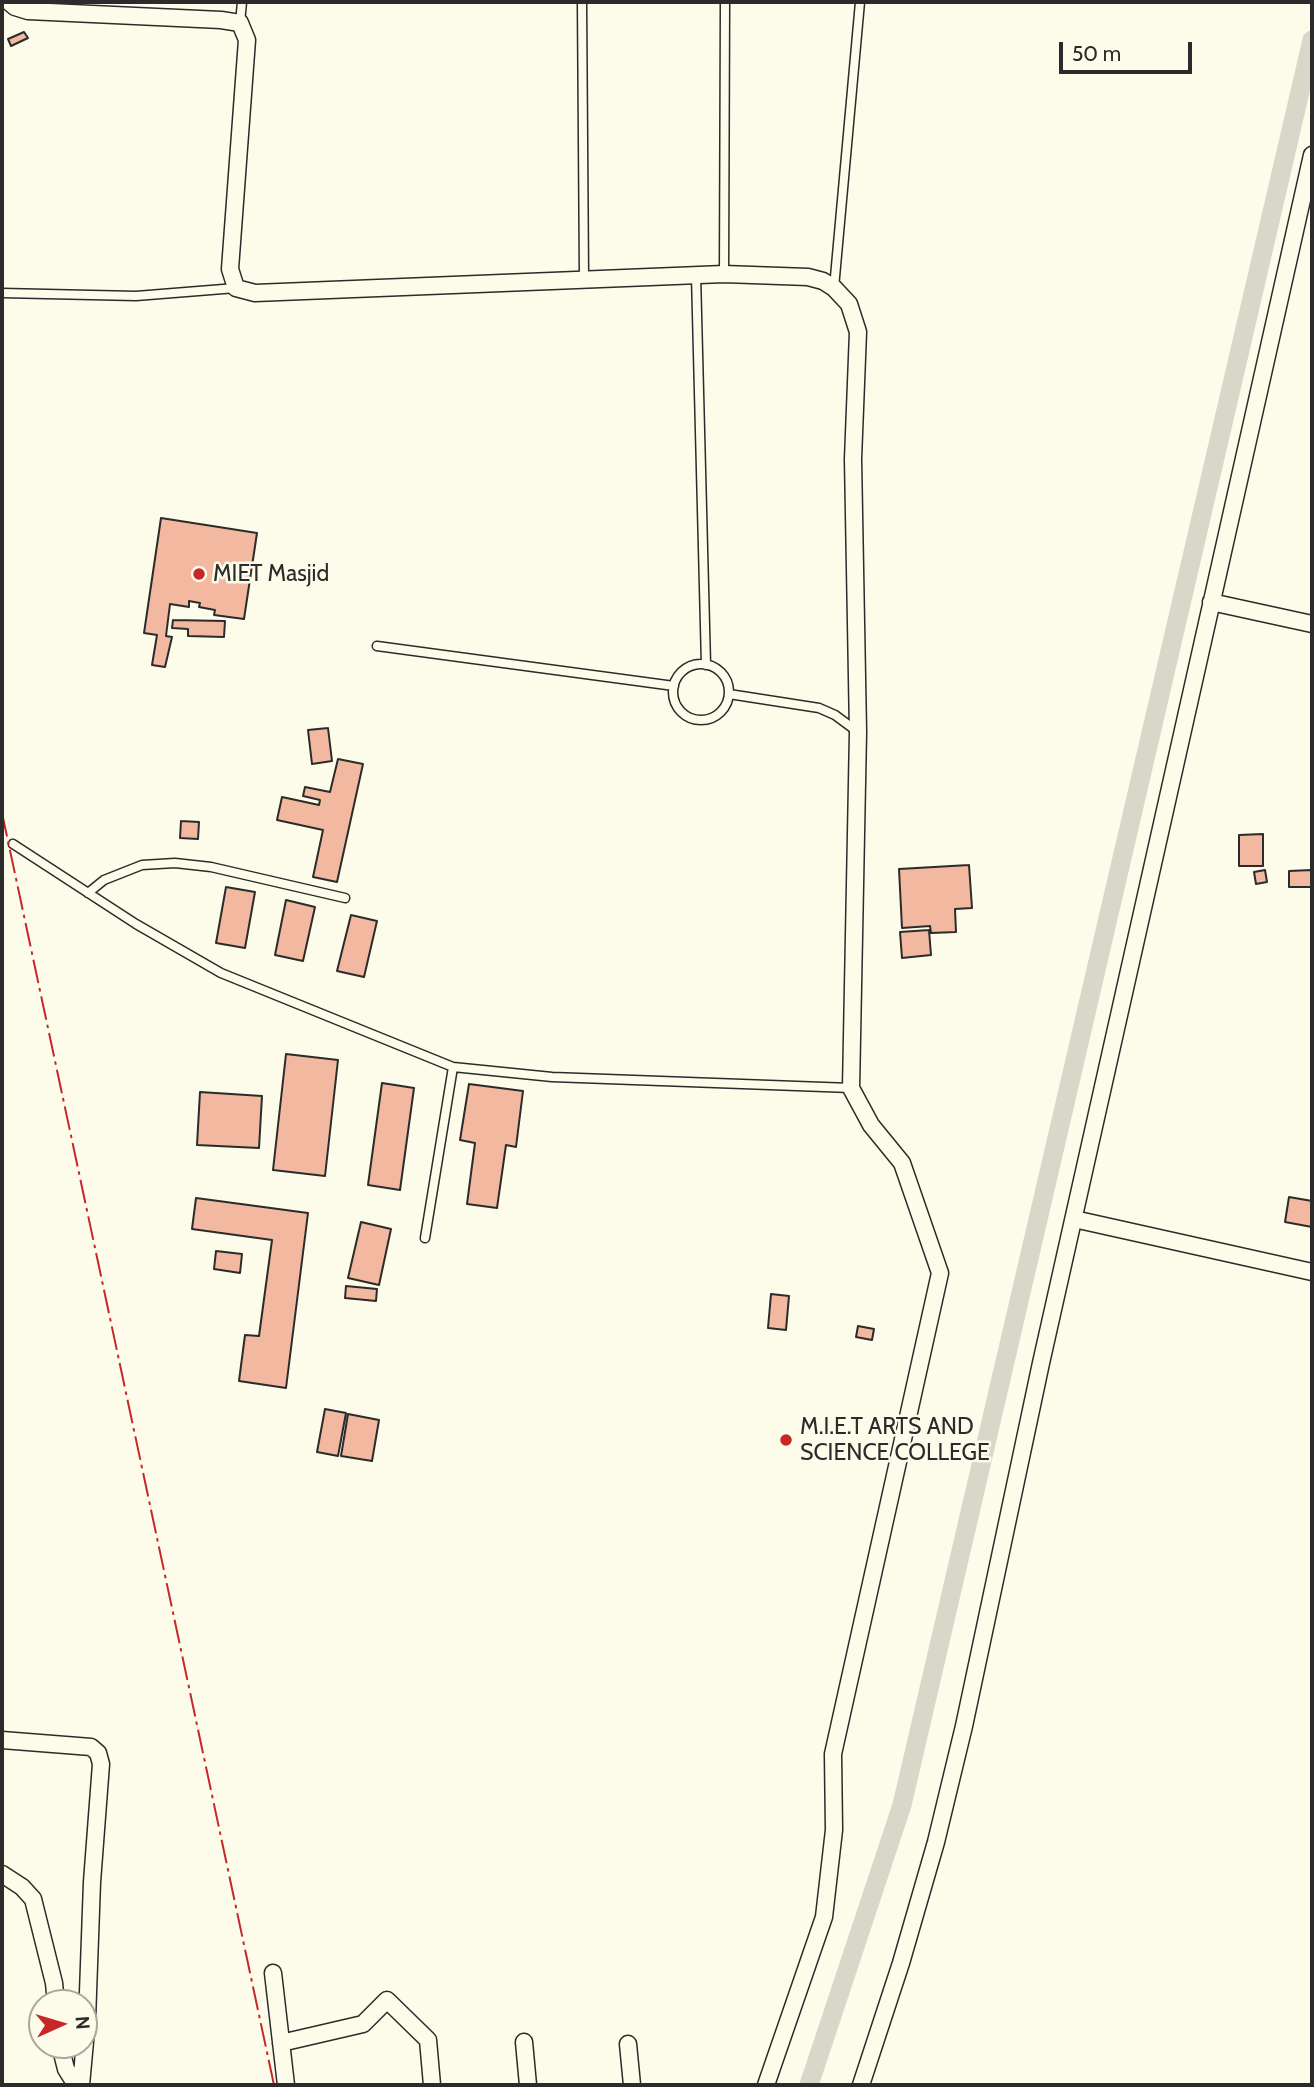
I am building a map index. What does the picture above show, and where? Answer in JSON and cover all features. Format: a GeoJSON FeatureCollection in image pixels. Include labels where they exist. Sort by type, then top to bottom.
{"type":"FeatureCollection","features":[{"type":"Feature","properties":{"kind":"street"},"geometry":{"type":"LineString","coordinates":[[9,2],[28,11],[240,23],[247,40],[230,269],[236,288],[255,293],[724,274],[808,277],[823,281],[834,288],[849,304],[858,332],[852,459],[858,732],[851,1088],[871,1125],[902,1163],[940,1273],[833,1754],[834,1830],[824,1917],[766,2085]]}},
{"type":"Feature","properties":{"kind":"street"},"geometry":{"type":"LineString","coordinates":[[861,2085],[901,1963],[964,1726],[1074,1219],[1312,155]]}},
{"type":"Feature","properties":{"kind":"street"},"geometry":{"type":"LineString","coordinates":[[1211,602],[1312,624]]}},
{"type":"Feature","properties":{"kind":"street"},"geometry":{"type":"LineString","coordinates":[[1074,1219],[1312,1272]]}},
{"type":"Feature","properties":{"kind":"street"},"geometry":{"type":"LineString","coordinates":[[2,1740],[90,1747],[98,1753],[101,1764],[93,1871],[88,2020],[78,2085]]}},
{"type":"Feature","properties":{"kind":"street"},"geometry":{"type":"LineString","coordinates":[[2,1874],[22,1887],[33,1899],[55,1989]]}},
{"type":"Feature","properties":{"kind":"street"},"geometry":{"type":"LineString","coordinates":[[273,1973],[286,2085]]}},
{"type":"Feature","properties":{"kind":"street"},"geometry":{"type":"LineString","coordinates":[[281,2043],[363,2024],[387,2000],[428,2040],[432,2085]]}},
{"type":"Feature","properties":{"kind":"street"},"geometry":{"type":"LineString","coordinates":[[524,2042],[528,2085]]}},
{"type":"Feature","properties":{"kind":"street"},"geometry":{"type":"LineString","coordinates":[[628,2044],[632,2085]]}},
{"type":"Feature","properties":{"kind":"street"},"geometry":{"type":"LineString","coordinates":[[64,2059],[66,2069],[78,2085]]}},
{"type":"Feature","properties":{"kind":"lane"},"geometry":{"type":"LineString","coordinates":[[240,23],[242,2]]}},
{"type":"Feature","properties":{"kind":"lane"},"geometry":{"type":"LineString","coordinates":[[582,2],[584,278]]}},
{"type":"Feature","properties":{"kind":"lane"},"geometry":{"type":"LineString","coordinates":[[724,274],[725,2]]}},
{"type":"Feature","properties":{"kind":"lane"},"geometry":{"type":"LineString","coordinates":[[834,288],[860,2]]}},
{"type":"Feature","properties":{"kind":"lane"},"geometry":{"type":"LineString","coordinates":[[696,275],[706,664]]}},
{"type":"Feature","properties":{"kind":"lane"},"geometry":{"type":"LineString","coordinates":[[2,293],[135,296],[236,288]]}},
{"type":"Feature","properties":{"kind":"lane"},"geometry":{"type":"LineString","coordinates":[[377,646],[674,686]]}},
{"type":"Feature","properties":{"kind":"lane"},"geometry":{"type":"LineString","coordinates":[[706,664],[722,673],[727,681],[729,694],[725,708],[718,715],[702,721],[693,719],[678,709],[674,700],[674,686],[680,674],[687,668],[706,664]]}},
{"type":"Feature","properties":{"kind":"lane"},"geometry":{"type":"LineString","coordinates":[[729,694],[819,708],[835,715],[858,732]]}},
{"type":"Feature","properties":{"kind":"lane"},"geometry":{"type":"LineString","coordinates":[[13,844],[136,924],[221,973],[453,1067],[552,1076],[851,1088]]}},
{"type":"Feature","properties":{"kind":"lane"},"geometry":{"type":"LineString","coordinates":[[88,893],[104,880],[142,865],[174,863],[211,867],[345,898]]}},
{"type":"Feature","properties":{"kind":"lane"},"geometry":{"type":"LineString","coordinates":[[425,1238],[453,1067]]}},
{"type":"Feature","properties":{"kind":"building"},"geometry":{"type":"Polygon","coordinates":[[[24,32],[28,38],[11,46],[8,39],[24,32]]]}},
{"type":"Feature","properties":{"kind":"building"},"geometry":{"type":"Polygon","coordinates":[[[161,518],[257,533],[244,619],[214,615],[215,610],[199,607],[200,603],[189,601],[189,607],[170,604],[166,636],[172,637],[165,667],[152,665],[157,635],[144,633],[161,518]]]}},
{"type":"Feature","properties":{"kind":"building"},"geometry":{"type":"Polygon","coordinates":[[[173,620],[225,621],[224,637],[188,636],[188,629],[172,628],[173,620]]]}},
{"type":"Feature","properties":{"kind":"building"},"geometry":{"type":"Polygon","coordinates":[[[328,728],[332,761],[312,764],[308,730],[328,728]]]}},
{"type":"Feature","properties":{"kind":"building"},"geometry":{"type":"Polygon","coordinates":[[[338,759],[363,764],[337,882],[313,877],[323,830],[277,820],[282,797],[319,805],[320,800],[303,796],[305,787],[330,792],[338,759]]]}},
{"type":"Feature","properties":{"kind":"building"},"geometry":{"type":"Polygon","coordinates":[[[181,821],[199,822],[198,839],[180,838],[181,821]]]}},
{"type":"Feature","properties":{"kind":"building"},"geometry":{"type":"Polygon","coordinates":[[[1263,834],[1263,866],[1239,866],[1239,835],[1263,834]]]}},
{"type":"Feature","properties":{"kind":"building"},"geometry":{"type":"Polygon","coordinates":[[[969,865],[972,908],[955,909],[956,932],[931,933],[930,926],[902,928],[899,869],[969,865]]]}},
{"type":"Feature","properties":{"kind":"building"},"geometry":{"type":"Polygon","coordinates":[[[1265,870],[1267,882],[1256,884],[1254,872],[1265,870]]]}},
{"type":"Feature","properties":{"kind":"building"},"geometry":{"type":"Polygon","coordinates":[[[1312,870],[1312,887],[1289,887],[1289,871],[1312,870]]]}},
{"type":"Feature","properties":{"kind":"building"},"geometry":{"type":"Polygon","coordinates":[[[226,887],[255,892],[245,948],[216,943],[226,887]]]}},
{"type":"Feature","properties":{"kind":"building"},"geometry":{"type":"Polygon","coordinates":[[[286,900],[315,907],[303,961],[275,955],[286,900]]]}},
{"type":"Feature","properties":{"kind":"building"},"geometry":{"type":"Polygon","coordinates":[[[351,915],[377,921],[364,977],[337,971],[351,915]]]}},
{"type":"Feature","properties":{"kind":"building"},"geometry":{"type":"Polygon","coordinates":[[[929,930],[931,955],[902,958],[900,932],[929,930]]]}},
{"type":"Feature","properties":{"kind":"building"},"geometry":{"type":"Polygon","coordinates":[[[286,1054],[338,1060],[325,1176],[273,1170],[286,1054]]]}},
{"type":"Feature","properties":{"kind":"building"},"geometry":{"type":"Polygon","coordinates":[[[382,1083],[414,1088],[400,1190],[368,1185],[382,1083]]]}},
{"type":"Feature","properties":{"kind":"building"},"geometry":{"type":"Polygon","coordinates":[[[469,1084],[523,1091],[516,1147],[506,1145],[497,1208],[467,1204],[475,1143],[460,1140],[469,1084]]]}},
{"type":"Feature","properties":{"kind":"building"},"geometry":{"type":"Polygon","coordinates":[[[200,1092],[262,1096],[259,1148],[197,1145],[200,1092]]]}},
{"type":"Feature","properties":{"kind":"building"},"geometry":{"type":"Polygon","coordinates":[[[1289,1197],[1312,1201],[1312,1227],[1285,1222],[1289,1197]]]}},
{"type":"Feature","properties":{"kind":"building"},"geometry":{"type":"Polygon","coordinates":[[[196,1198],[308,1213],[286,1388],[239,1381],[245,1335],[259,1336],[272,1240],[192,1229],[196,1198]]]}},
{"type":"Feature","properties":{"kind":"building"},"geometry":{"type":"Polygon","coordinates":[[[361,1222],[391,1229],[379,1285],[348,1278],[361,1222]]]}},
{"type":"Feature","properties":{"kind":"building"},"geometry":{"type":"Polygon","coordinates":[[[216,1251],[242,1254],[240,1273],[214,1269],[216,1251]]]}},
{"type":"Feature","properties":{"kind":"building"},"geometry":{"type":"Polygon","coordinates":[[[346,1286],[377,1289],[376,1301],[345,1298],[346,1286]]]}},
{"type":"Feature","properties":{"kind":"building"},"geometry":{"type":"Polygon","coordinates":[[[771,1294],[789,1296],[786,1330],[768,1328],[771,1294]]]}},
{"type":"Feature","properties":{"kind":"building"},"geometry":{"type":"Polygon","coordinates":[[[858,1326],[874,1329],[872,1340],[856,1337],[858,1326]]]}},
{"type":"Feature","properties":{"kind":"building"},"geometry":{"type":"Polygon","coordinates":[[[325,1409],[346,1413],[338,1456],[317,1452],[325,1409]]]}},
{"type":"Feature","properties":{"kind":"building"},"geometry":{"type":"Polygon","coordinates":[[[348,1414],[379,1420],[372,1461],[341,1456],[348,1414]]]}},
{"type":"Feature","properties":{"kind":"waterway"},"geometry":{"type":"LineString","coordinates":[[809,2085],[902,1805],[1312,40]]}},
{"type":"Feature","properties":{"kind":"power"},"geometry":{"type":"LineString","coordinates":[[2,813],[274,2085]]}},
{"type":"Feature","properties":{"kind":"place","name":"MIET Masjid"},"geometry":{"type":"Point","coordinates":[199,574]}},
{"type":"Feature","properties":{"kind":"place","name":"M.I.E.T ARTS AND SCIENCE COLLEGE"},"geometry":{"type":"Point","coordinates":[786,1440]}}]}
